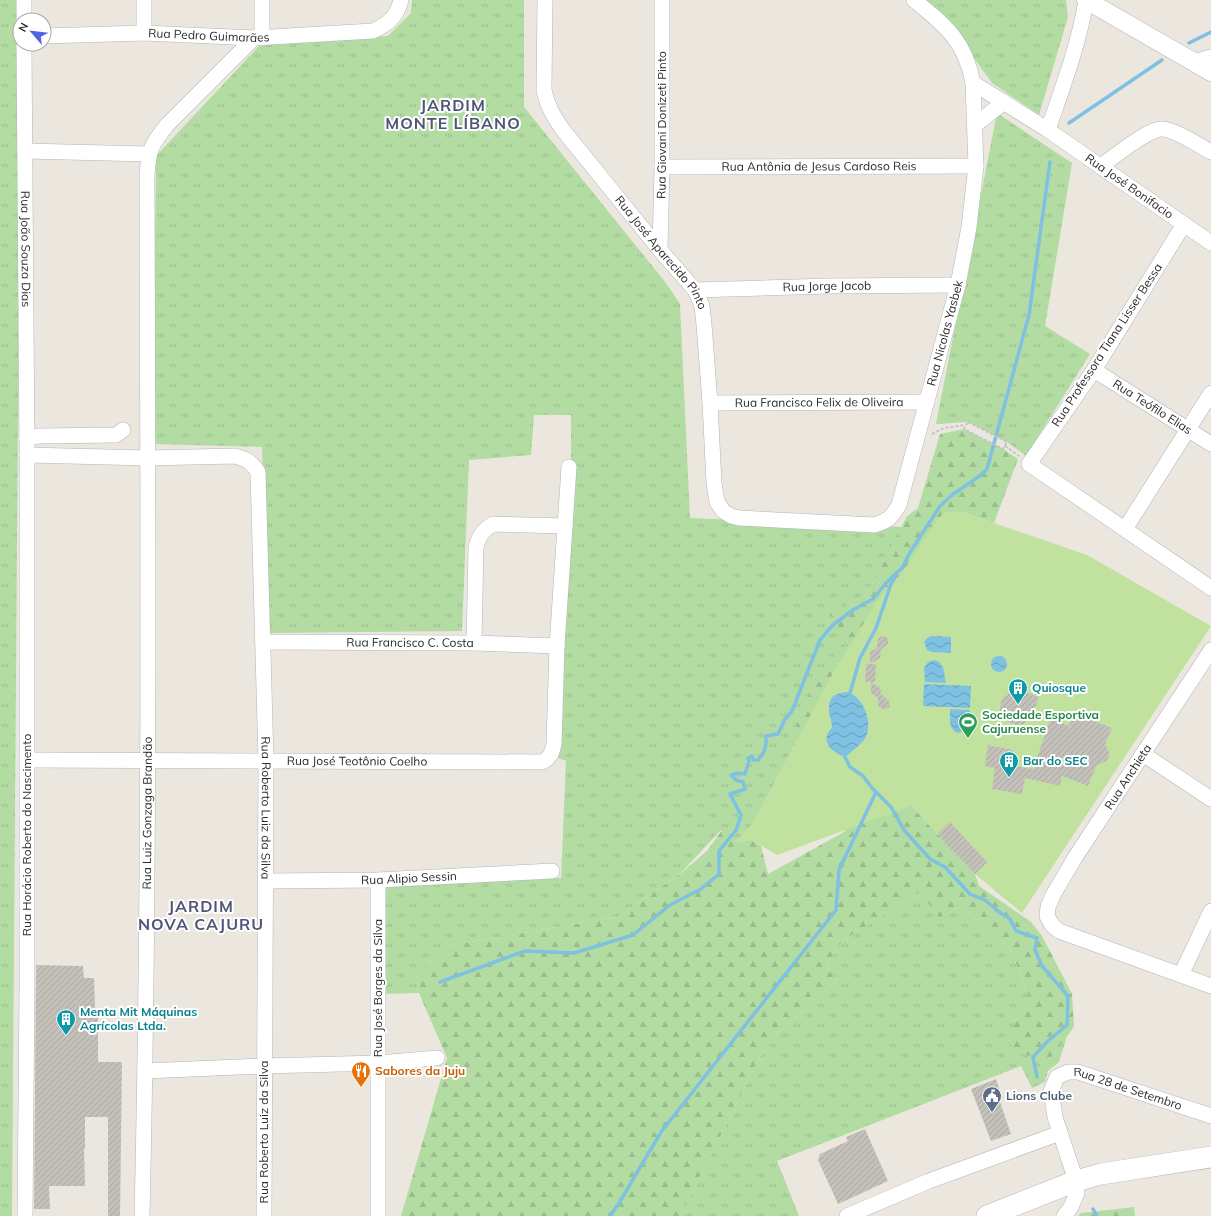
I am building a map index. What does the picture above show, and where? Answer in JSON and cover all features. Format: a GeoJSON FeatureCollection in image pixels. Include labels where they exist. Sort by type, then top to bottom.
{"type":"FeatureCollection","features":[{"type":"Feature","properties":{"kind":"main road"},"geometry":{"type":"LineString","coordinates":[[987,1216],[1076,1181],[1101,1174],[1211,1158]]}},
{"type":"Feature","properties":{"kind":"street"},"geometry":{"type":"LineString","coordinates":[[24,0],[24,12]]}},
{"type":"Feature","properties":{"kind":"street"},"geometry":{"type":"LineString","coordinates":[[144,0],[144,33]]}},
{"type":"Feature","properties":{"kind":"street"},"geometry":{"type":"LineString","coordinates":[[25,151],[148,154],[154,141],[166,125],[258,38],[262,0]]}},
{"type":"Feature","properties":{"kind":"street","name":"Rua Pedro Guimarães"},"geometry":{"type":"LineString","coordinates":[[52,36],[144,33],[258,38],[373,31],[385,26],[394,17],[401,0]]}},
{"type":"Feature","properties":{"kind":"street","name":"Rua José Aparecido Pinto"},"geometry":{"type":"LineString","coordinates":[[545,0],[544,90],[552,114],[563,130],[660,250],[695,290],[702,306],[710,403],[714,483],[717,502],[723,511],[731,516],[739,518],[874,525]]}},
{"type":"Feature","properties":{"kind":"street","name":"Rua Giovani Donizeti Pinto"},"geometry":{"type":"LineString","coordinates":[[660,250],[662,167],[662,0]]}},
{"type":"Feature","properties":{"kind":"street","name":"Rua Nicolas Yasbek"},"geometry":{"type":"LineString","coordinates":[[874,525],[885,522],[892,516],[899,506],[958,284],[969,227],[976,166],[973,83],[965,55],[956,40],[939,20],[914,0]]}},
{"type":"Feature","properties":{"kind":"street"},"geometry":{"type":"LineString","coordinates":[[1048,130],[1074,56],[1086,0],[1203,60],[1211,72]]}},
{"type":"Feature","properties":{"kind":"street","name":"Rua João Souza Dias"},"geometry":{"type":"LineString","coordinates":[[24,52],[27,454]]}},
{"type":"Feature","properties":{"kind":"street","name":"Rua José Bonifacio"},"geometry":{"type":"LineString","coordinates":[[973,83],[1048,130],[1211,243]]}},
{"type":"Feature","properties":{"kind":"street"},"geometry":{"type":"LineString","coordinates":[[975,125],[1004,102]]}},
{"type":"Feature","properties":{"kind":"street"},"geometry":{"type":"LineString","coordinates":[[1101,166],[1147,134],[1161,129],[1172,131],[1211,152]]}},
{"type":"Feature","properties":{"kind":"street","name":"Rua Luiz Gonzaga Brandão"},"geometry":{"type":"LineString","coordinates":[[142,1216],[145,1071],[147,761],[148,154]]}},
{"type":"Feature","properties":{"kind":"street","name":"Rua Antônia de Jesus Cardoso Reis"},"geometry":{"type":"LineString","coordinates":[[662,167],[976,166]]}},
{"type":"Feature","properties":{"kind":"street","name":"Rua Professora Tiana Lisser Bessa"},"geometry":{"type":"LineString","coordinates":[[1029,464],[1094,370],[1184,224]]}},
{"type":"Feature","properties":{"kind":"street","name":"Rua Jorge Jacob"},"geometry":{"type":"LineString","coordinates":[[695,290],[958,284]]}},
{"type":"Feature","properties":{"kind":"street","name":"Rua Teófilo Elias"},"geometry":{"type":"LineString","coordinates":[[1094,370],[1211,444]]}},
{"type":"Feature","properties":{"kind":"street"},"geometry":{"type":"LineString","coordinates":[[1125,529],[1211,393]]}},
{"type":"Feature","properties":{"kind":"street","name":"Rua Francisco Felix de Oliveira"},"geometry":{"type":"LineString","coordinates":[[710,403],[927,402]]}},
{"type":"Feature","properties":{"kind":"street"},"geometry":{"type":"LineString","coordinates":[[27,438],[40,436],[116,435],[123,430]]}},
{"type":"Feature","properties":{"kind":"street"},"geometry":{"type":"LineString","coordinates":[[27,454],[148,458]]}},
{"type":"Feature","properties":{"kind":"street","name":"Rua Horácio Roberto do Nascimento"},"geometry":{"type":"LineString","coordinates":[[25,1216],[27,988],[27,454]]}},
{"type":"Feature","properties":{"kind":"street","name":"Rua Roberto Luiz da Silva"},"geometry":{"type":"LineString","coordinates":[[148,458],[235,456],[246,459],[254,465],[258,472],[266,761],[264,1216]]}},
{"type":"Feature","properties":{"kind":"street"},"geometry":{"type":"LineString","coordinates":[[1029,464],[1211,588]]}},
{"type":"Feature","properties":{"kind":"street"},"geometry":{"type":"LineString","coordinates":[[558,646],[569,467]]}},
{"type":"Feature","properties":{"kind":"street"},"geometry":{"type":"LineString","coordinates":[[474,643],[476,547],[479,537],[485,529],[493,524],[565,526]]}},
{"type":"Feature","properties":{"kind":"street","name":"Rua Francisco C. Costa"},"geometry":{"type":"LineString","coordinates":[[263,642],[474,643],[558,646]]}},
{"type":"Feature","properties":{"kind":"street","name":"Rua José Teotônio Coelho"},"geometry":{"type":"LineString","coordinates":[[27,760],[542,762],[548,759],[554,744],[558,646]]}},
{"type":"Feature","properties":{"kind":"street","name":"Rua Anchieta"},"geometry":{"type":"LineString","coordinates":[[1181,975],[1059,931],[1052,925],[1047,916],[1048,907],[1053,895],[1076,856],[1211,650]]}},
{"type":"Feature","properties":{"kind":"street"},"geometry":{"type":"LineString","coordinates":[[1143,754],[1211,798]]}},
{"type":"Feature","properties":{"kind":"street","name":"Rua Alipio Sessin"},"geometry":{"type":"LineString","coordinates":[[266,881],[378,880],[552,871]]}},
{"type":"Feature","properties":{"kind":"street","name":"Rua José Borges da Silva"},"geometry":{"type":"LineString","coordinates":[[378,880],[378,1216]]}},
{"type":"Feature","properties":{"kind":"street"},"geometry":{"type":"LineString","coordinates":[[1211,910],[1181,975],[1211,986]]}},
{"type":"Feature","properties":{"kind":"street"},"geometry":{"type":"LineString","coordinates":[[145,1071],[379,1063],[438,1058]]}},
{"type":"Feature","properties":{"kind":"street","name":"Rua 28 de Setembro"},"geometry":{"type":"LineString","coordinates":[[1076,1181],[1055,1117],[1051,1091],[1057,1077],[1068,1072],[1078,1072],[1211,1116]]}},
{"type":"Feature","properties":{"kind":"street"},"geometry":{"type":"LineString","coordinates":[[847,1216],[929,1181],[1060,1133]]}},
{"type":"Feature","properties":{"kind":"street"},"geometry":{"type":"LineString","coordinates":[[1064,1216],[1071,1207],[1076,1193],[1076,1181]]}},
{"type":"Feature","properties":{"kind":"path"},"geometry":{"type":"LineString","coordinates":[[968,422],[1007,442],[1005,446],[1003,449],[964,429],[968,422]]}},
{"type":"Feature","properties":{"kind":"path"},"geometry":{"type":"LineString","coordinates":[[918,438],[925,437],[944,428],[965,425]]}},
{"type":"Feature","properties":{"kind":"path"},"geometry":{"type":"LineString","coordinates":[[1005,446],[1029,464]]}},
{"type":"Feature","properties":{"kind":"green space"},"geometry":{"type":"Polygon","coordinates":[[[0,0],[21,0],[21,12],[12,12],[12,52],[21,52],[12,1216],[0,1216],[0,0]]]}},
{"type":"Feature","properties":{"kind":"green space"},"geometry":{"type":"Polygon","coordinates":[[[412,0],[524,0],[524,107],[666,283],[680,304],[690,518],[902,527],[867,594],[831,614],[849,646],[793,737],[798,739],[754,822],[736,842],[721,830],[679,875],[617,917],[452,945],[416,973],[419,993],[383,994],[381,895],[388,883],[561,878],[566,761],[556,757],[571,520],[571,415],[534,415],[531,455],[469,460],[462,631],[268,633],[262,447],[153,444],[156,156],[260,45],[388,36],[411,13],[412,0]]]}},
{"type":"Feature","properties":{"kind":"green space"},"geometry":{"type":"Polygon","coordinates":[[[918,0],[1066,0],[1068,17],[1039,115],[992,83],[950,25],[918,0]]]}},
{"type":"Feature","properties":{"kind":"green space"},"geometry":{"type":"Polygon","coordinates":[[[997,113],[1072,163],[1045,326],[1090,354],[1026,456],[1007,442],[968,422],[936,424],[997,113]]]}},
{"type":"Feature","properties":{"kind":"green space"},"geometry":{"type":"Polygon","coordinates":[[[964,429],[1003,449],[1018,459],[994,523],[962,512],[806,743],[792,737],[819,669],[837,664],[833,647],[849,646],[830,614],[867,594],[907,516],[918,508],[940,434],[964,429]]]}},
{"type":"Feature","properties":{"kind":"green space","name":"Sociedade Esportiva Cajuruense"},"geometry":{"type":"Polygon","coordinates":[[[945,512],[962,512],[1087,555],[1211,626],[1022,913],[975,874],[911,806],[777,855],[751,840],[736,842],[754,822],[834,671],[880,597],[902,573],[939,518],[945,512]]]}},
{"type":"Feature","properties":{"kind":"green space"},"geometry":{"type":"Polygon","coordinates":[[[901,774],[920,815],[975,874],[979,886],[1031,922],[1042,936],[1072,994],[1074,1027],[1048,1061],[1010,1050],[1015,1022],[1031,1002],[1010,948],[961,906],[939,918],[920,892],[842,941],[826,965],[837,980],[767,1043],[680,1216],[401,1216],[447,1058],[419,993],[416,973],[452,945],[617,917],[679,875],[707,851],[722,830],[736,842],[751,840],[761,846],[768,874],[844,832],[862,796],[901,774]]]}},
{"type":"Feature","properties":{"kind":"green space"},"geometry":{"type":"Polygon","coordinates":[[[921,891],[939,918],[961,906],[1010,948],[1031,1002],[1015,1022],[1048,1061],[1067,1036],[1059,1062],[1048,1071],[1045,1082],[1032,1088],[1021,1066],[777,1161],[799,1216],[680,1216],[767,1043],[837,980],[826,965],[842,941],[921,891]]]}},
{"type":"Feature","properties":{"kind":"green space"},"geometry":{"type":"Polygon","coordinates":[[[1134,1207],[1135,1216],[1078,1216],[1081,1213],[1134,1207]]]}},
{"type":"Feature","properties":{"kind":"water"},"geometry":{"type":"Polygon","coordinates":[[[932,636],[951,637],[951,653],[932,652],[927,650],[924,642],[927,638],[932,636]]]}},
{"type":"Feature","properties":{"kind":"water"},"geometry":{"type":"Polygon","coordinates":[[[999,656],[1005,658],[1007,664],[1005,670],[999,672],[993,670],[991,664],[993,658],[999,656]]]}},
{"type":"Feature","properties":{"kind":"water"},"geometry":{"type":"Polygon","coordinates":[[[934,660],[938,661],[942,666],[946,683],[925,682],[924,668],[928,662],[934,660]]]}},
{"type":"Feature","properties":{"kind":"water"},"geometry":{"type":"Polygon","coordinates":[[[924,684],[971,686],[970,708],[923,706],[924,684]]]}},
{"type":"Feature","properties":{"kind":"water"},"geometry":{"type":"Polygon","coordinates":[[[848,692],[856,697],[863,706],[868,718],[868,730],[864,740],[845,757],[838,754],[829,746],[827,743],[827,734],[832,727],[829,711],[831,699],[837,694],[848,692]]]}},
{"type":"Feature","properties":{"kind":"water"},"geometry":{"type":"Polygon","coordinates":[[[950,709],[970,710],[967,727],[962,732],[958,733],[951,726],[950,709]]]}},
{"type":"Feature","properties":{"kind":"building"},"geometry":{"type":"Polygon","coordinates":[[[882,636],[888,638],[888,644],[881,649],[880,658],[870,664],[870,652],[877,648],[878,639],[882,636]]]}},
{"type":"Feature","properties":{"kind":"building"},"geometry":{"type":"Polygon","coordinates":[[[866,664],[876,664],[875,682],[865,682],[866,664]]]}},
{"type":"Feature","properties":{"kind":"building"},"geometry":{"type":"Polygon","coordinates":[[[871,682],[880,688],[881,694],[889,701],[890,707],[884,710],[878,706],[878,698],[871,693],[871,682]]]}},
{"type":"Feature","properties":{"kind":"building","name":"Quiosque"},"geometry":{"type":"Polygon","coordinates":[[[1019,690],[1039,697],[1031,717],[1023,724],[1017,725],[1006,721],[1001,714],[1000,708],[1004,697],[1013,691],[1019,690]]]}},
{"type":"Feature","properties":{"kind":"building"},"geometry":{"type":"Polygon","coordinates":[[[1074,713],[1112,728],[1105,744],[1109,757],[1106,761],[1096,766],[1088,786],[1062,776],[1060,786],[1025,778],[1022,794],[992,789],[995,768],[985,766],[988,745],[1013,750],[1010,765],[1033,769],[1051,718],[1069,726],[1074,713]]]}},
{"type":"Feature","properties":{"kind":"building"},"geometry":{"type":"Polygon","coordinates":[[[950,822],[987,862],[975,874],[937,834],[950,822]]]}},
{"type":"Feature","properties":{"kind":"building","name":"Menta Mit Máquinas Agrícolas Ltda."},"geometry":{"type":"Polygon","coordinates":[[[36,965],[83,966],[84,978],[94,978],[95,1008],[98,1008],[98,1062],[122,1062],[120,1216],[108,1216],[108,1117],[85,1117],[85,1186],[49,1186],[50,1209],[34,1209],[36,965]]]}},
{"type":"Feature","properties":{"kind":"building","name":"Lions Clube"},"geometry":{"type":"Polygon","coordinates":[[[996,1079],[1000,1092],[997,1093],[1011,1134],[991,1141],[971,1089],[996,1079]]]}},
{"type":"Feature","properties":{"kind":"building"},"geometry":{"type":"Polygon","coordinates":[[[865,1129],[888,1181],[838,1204],[818,1160],[820,1154],[848,1141],[846,1137],[865,1129]]]}},
{"type":"Feature","properties":{"kind":"waterway"},"geometry":{"type":"LineString","coordinates":[[1189,43],[1211,32]]}},
{"type":"Feature","properties":{"kind":"waterway"},"geometry":{"type":"LineString","coordinates":[[1069,123],[1162,60]]}},
{"type":"Feature","properties":{"kind":"waterway"},"geometry":{"type":"LineString","coordinates":[[440,982],[525,951],[574,953],[633,935],[670,905],[701,889],[719,874],[719,851],[736,830],[741,815],[730,794],[745,789],[743,782],[736,780],[731,775],[738,773],[745,774],[749,762],[748,758],[752,756],[753,760],[758,760],[764,752],[766,746],[766,736],[778,734],[785,719],[792,711],[820,640],[833,625],[853,610],[873,599],[888,581],[903,567],[909,554],[940,506],[952,495],[981,475],[987,469],[1029,315],[1050,162]]}},
{"type":"Feature","properties":{"kind":"waterway"},"geometry":{"type":"LineString","coordinates":[[850,693],[860,658],[876,628],[891,584],[896,576]]}},
{"type":"Feature","properties":{"kind":"waterway"},"geometry":{"type":"LineString","coordinates":[[845,757],[850,767],[863,776],[872,788],[891,807],[904,830],[930,859],[945,867],[970,894],[985,900],[1010,919],[1016,931],[1037,938],[1035,950],[1042,966],[1068,996],[1067,1025],[1048,1041],[1033,1057],[1037,1077]]}},
{"type":"Feature","properties":{"kind":"waterway"},"geometry":{"type":"LineString","coordinates":[[610,1216],[661,1132],[836,910],[839,870],[876,792]]}},
{"type":"Feature","properties":{"kind":"waterway"},"geometry":{"type":"LineString","coordinates":[[1093,1209],[1097,1216]]}},
{"type":"Feature","properties":{"kind":"place","name":"Quiosque"},"geometry":{"type":"Point","coordinates":[1018,705]}},
{"type":"Feature","properties":{"kind":"place","name":"Sociedade Esportiva Cajuruense"},"geometry":{"type":"Point","coordinates":[968,739]}},
{"type":"Feature","properties":{"kind":"place","name":"Bar do SEC"},"geometry":{"type":"Point","coordinates":[1009,778]}},
{"type":"Feature","properties":{"kind":"place","name":"Menta Mit Máquinas Agrícolas Ltda."},"geometry":{"type":"Point","coordinates":[66,1036]}},
{"type":"Feature","properties":{"kind":"place","name":"Sabores da Juju"},"geometry":{"type":"Point","coordinates":[361,1088]}},
{"type":"Feature","properties":{"kind":"place","name":"Lions Clube"},"geometry":{"type":"Point","coordinates":[992,1113]}},
{"type":"Feature","properties":{"kind":"district","name":"JARDIM MONTE LÍBANO"},"geometry":{"type":"Point","coordinates":[453,114]}},
{"type":"Feature","properties":{"kind":"district","name":"JARDIM NOVA CAJURU"},"geometry":{"type":"Point","coordinates":[201,915]}}]}
